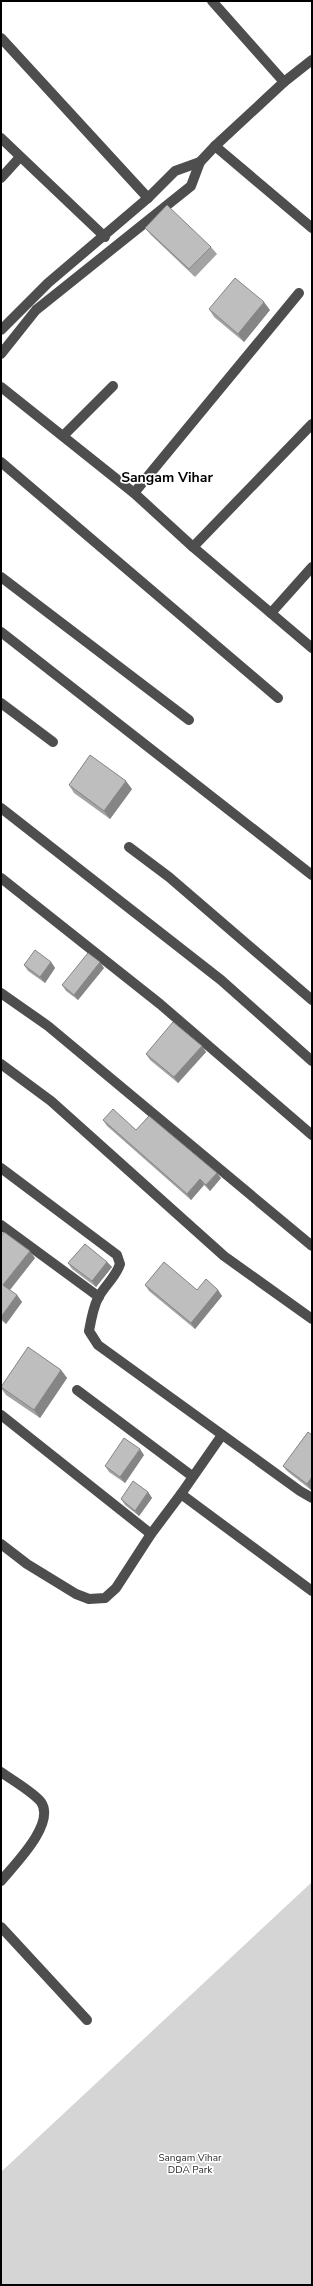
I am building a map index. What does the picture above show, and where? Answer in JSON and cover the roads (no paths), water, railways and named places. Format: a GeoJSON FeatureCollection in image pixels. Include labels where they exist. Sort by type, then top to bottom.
{"type":"FeatureCollection","features":[{"type":"Feature","properties":{"kind":"street"},"geometry":{"type":"LineString","coordinates":[[212,1],[284,82]]}},
{"type":"Feature","properties":{"kind":"street"},"geometry":{"type":"LineString","coordinates":[[1,38],[148,198]]}},
{"type":"Feature","properties":{"kind":"street"},"geometry":{"type":"LineString","coordinates":[[1,354],[36,310],[191,186],[200,162],[215,146],[284,82],[312,60]]}},
{"type":"Feature","properties":{"kind":"street"},"geometry":{"type":"LineString","coordinates":[[1,138],[105,237]]}},
{"type":"Feature","properties":{"kind":"street"},"geometry":{"type":"LineString","coordinates":[[215,146],[312,228]]}},
{"type":"Feature","properties":{"kind":"street"},"geometry":{"type":"LineString","coordinates":[[1,178],[20,157]]}},
{"type":"Feature","properties":{"kind":"street"},"geometry":{"type":"LineString","coordinates":[[1,330],[48,283],[105,237],[176,171],[200,162]]}},
{"type":"Feature","properties":{"kind":"street"},"geometry":{"type":"LineString","coordinates":[[134,493],[299,293]]}},
{"type":"Feature","properties":{"kind":"street"},"geometry":{"type":"LineString","coordinates":[[63,436],[114,386]]}},
{"type":"Feature","properties":{"kind":"street"},"geometry":{"type":"LineString","coordinates":[[1,387],[134,493],[193,547],[312,648]]}},
{"type":"Feature","properties":{"kind":"street"},"geometry":{"type":"LineString","coordinates":[[193,547],[312,424]]}},
{"type":"Feature","properties":{"kind":"street"},"geometry":{"type":"LineString","coordinates":[[1,462],[278,698]]}},
{"type":"Feature","properties":{"kind":"street"},"geometry":{"type":"LineString","coordinates":[[271,613],[312,567]]}},
{"type":"Feature","properties":{"kind":"street"},"geometry":{"type":"LineString","coordinates":[[1,577],[189,720]]}},
{"type":"Feature","properties":{"kind":"street"},"geometry":{"type":"LineString","coordinates":[[1,632],[312,875]]}},
{"type":"Feature","properties":{"kind":"street"},"geometry":{"type":"LineString","coordinates":[[1,703],[53,742]]}},
{"type":"Feature","properties":{"kind":"street"},"geometry":{"type":"LineString","coordinates":[[1,808],[221,980],[312,1061]]}},
{"type":"Feature","properties":{"kind":"street"},"geometry":{"type":"LineString","coordinates":[[129,847],[169,877],[312,1000]]}},
{"type":"Feature","properties":{"kind":"street"},"geometry":{"type":"LineString","coordinates":[[1,878],[160,1004],[312,1135]]}},
{"type":"Feature","properties":{"kind":"street"},"geometry":{"type":"LineString","coordinates":[[1,993],[48,1026],[312,1246]]}},
{"type":"Feature","properties":{"kind":"street"},"geometry":{"type":"LineString","coordinates":[[1,1064],[51,1101],[224,1256],[312,1319]]}},
{"type":"Feature","properties":{"kind":"street"},"geometry":{"type":"LineString","coordinates":[[1,1168],[117,1255],[120,1264],[118,1272],[99,1297],[89,1331],[98,1345],[300,1491],[312,1498]]}},
{"type":"Feature","properties":{"kind":"street"},"geometry":{"type":"LineString","coordinates":[[1,1225],[99,1297]]}},
{"type":"Feature","properties":{"kind":"street"},"geometry":{"type":"LineString","coordinates":[[77,1390],[192,1476]]}},
{"type":"Feature","properties":{"kind":"street"},"geometry":{"type":"LineString","coordinates":[[1,1415],[151,1534]]}},
{"type":"Feature","properties":{"kind":"street"},"geometry":{"type":"LineString","coordinates":[[1,1544],[27,1564],[76,1594],[98,1600],[105,1598],[116,1588],[151,1534],[222,1435]]}},
{"type":"Feature","properties":{"kind":"street"},"geometry":{"type":"LineString","coordinates":[[181,1494],[312,1591]]}},
{"type":"Feature","properties":{"kind":"street"},"geometry":{"type":"LineString","coordinates":[[1,1772],[40,1801],[45,1814],[39,1834],[1,1881]]}},
{"type":"Feature","properties":{"kind":"street"},"geometry":{"type":"LineString","coordinates":[[1,1927],[87,2020]]}},
{"type":"Feature","properties":{"kind":"district","name":"Sangam Vihar"},"geometry":{"type":"Point","coordinates":[167,477]}},
{"type":"Feature","properties":{"kind":"park label","name":"Sangam Vihar DDA Park"},"geometry":{"type":"Point","coordinates":[190,2162]}}]}
